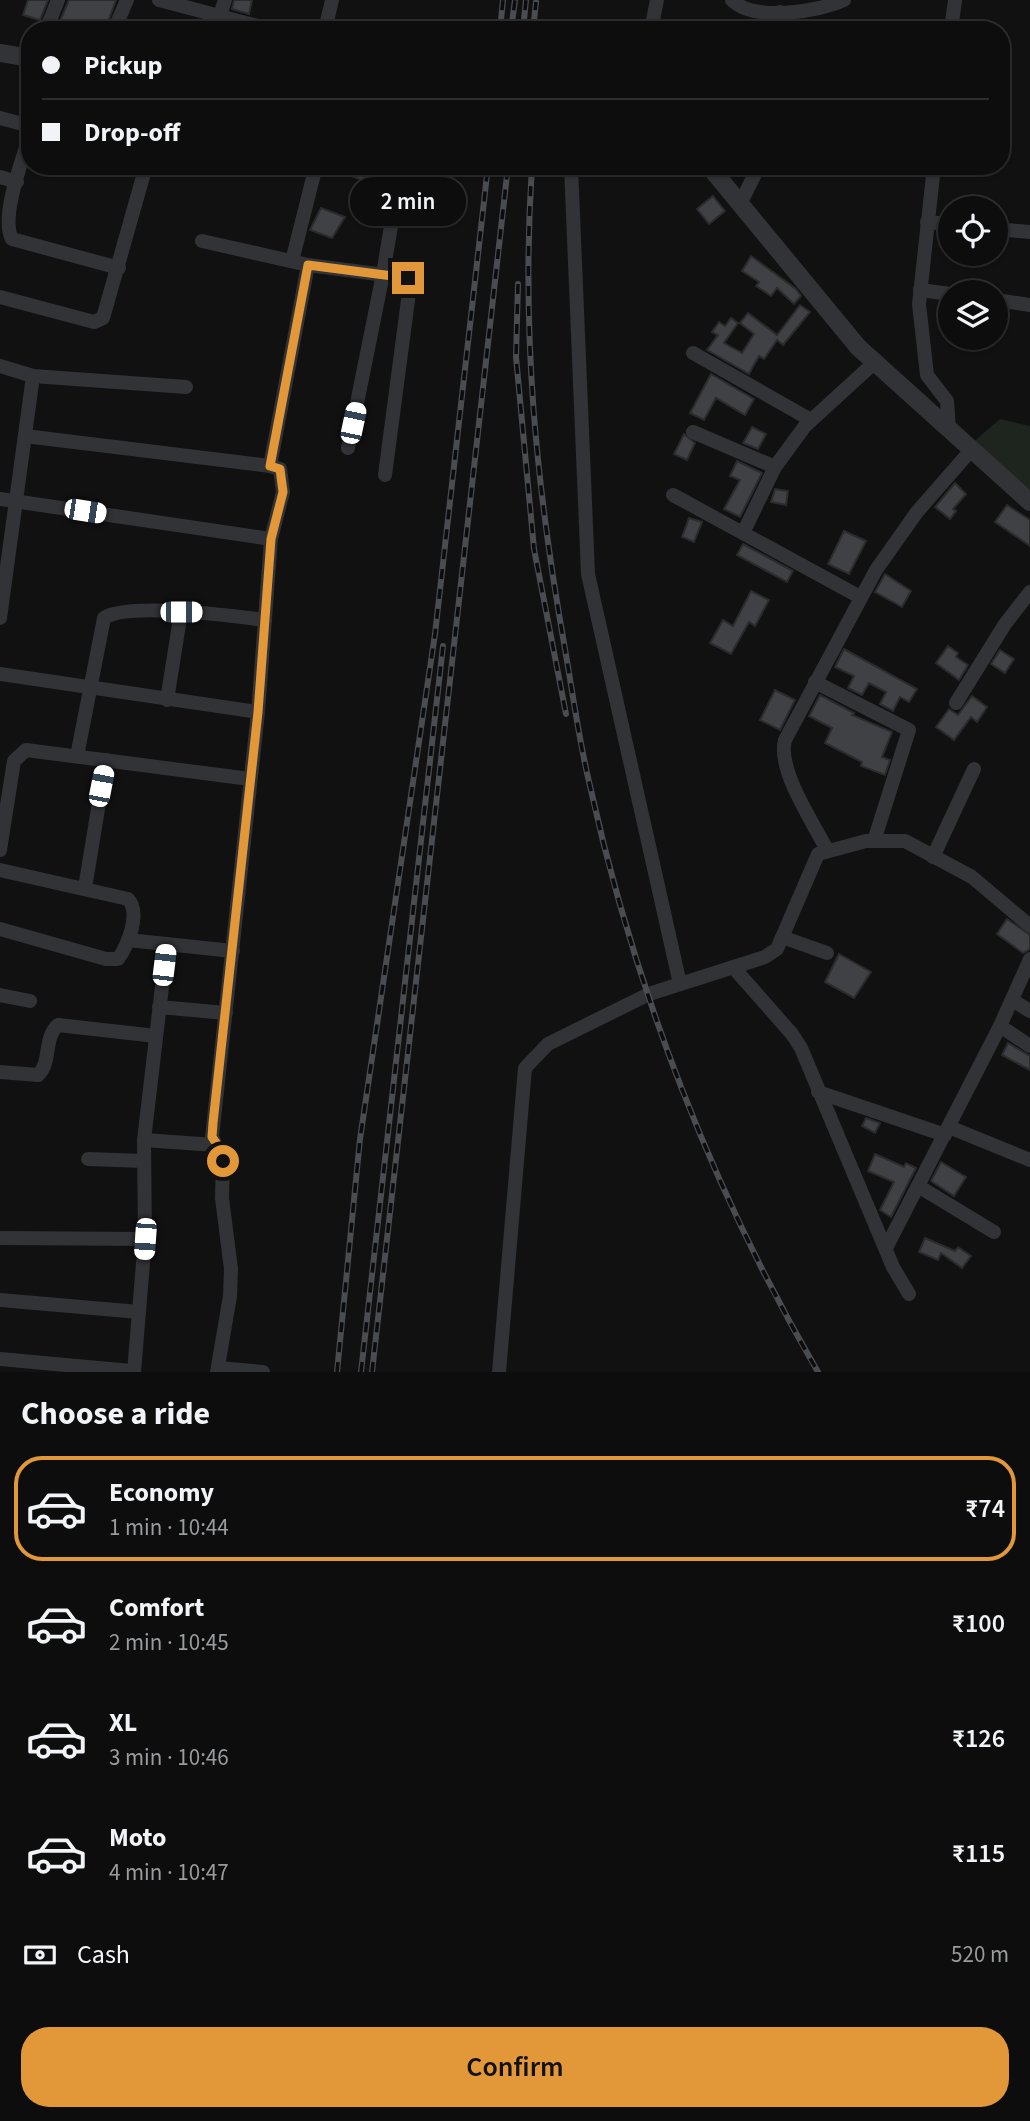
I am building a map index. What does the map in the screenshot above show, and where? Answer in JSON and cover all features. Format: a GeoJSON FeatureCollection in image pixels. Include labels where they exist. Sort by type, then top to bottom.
{"type":"FeatureCollection","features":[{"type":"Feature","properties":{"kind":"street"},"geometry":{"type":"LineString","coordinates":[[50,21],[58,0]]}},
{"type":"Feature","properties":{"kind":"street"},"geometry":{"type":"LineString","coordinates":[[118,21],[127,0]]}},
{"type":"Feature","properties":{"kind":"street"},"geometry":{"type":"LineString","coordinates":[[159,0],[210,21]]}},
{"type":"Feature","properties":{"kind":"street"},"geometry":{"type":"LineString","coordinates":[[218,21],[225,0]]}},
{"type":"Feature","properties":{"kind":"street"},"geometry":{"type":"LineString","coordinates":[[328,21],[332,0]]}},
{"type":"Feature","properties":{"kind":"street"},"geometry":{"type":"LineString","coordinates":[[653,21],[657,0]]}},
{"type":"Feature","properties":{"kind":"street"},"geometry":{"type":"LineString","coordinates":[[732,0],[738,6],[806,13],[844,0]]}},
{"type":"Feature","properties":{"kind":"street"},"geometry":{"type":"LineString","coordinates":[[952,21],[955,0]]}},
{"type":"Feature","properties":{"kind":"street"},"geometry":{"type":"LineString","coordinates":[[780,12],[780,21]]}},
{"type":"Feature","properties":{"kind":"street"},"geometry":{"type":"LineString","coordinates":[[0,53],[21,56]]}},
{"type":"Feature","properties":{"kind":"street"},"geometry":{"type":"LineString","coordinates":[[0,118],[21,124]]}},
{"type":"Feature","properties":{"kind":"street"},"geometry":{"type":"LineString","coordinates":[[21,168],[8,212],[8,232],[12,239],[119,268]]}},
{"type":"Feature","properties":{"kind":"street"},"geometry":{"type":"LineString","coordinates":[[0,297],[69,317],[100,321],[119,268],[144,175]]}},
{"type":"Feature","properties":{"kind":"street"},"geometry":{"type":"LineString","coordinates":[[292,261],[314,175]]}},
{"type":"Feature","properties":{"kind":"street"},"geometry":{"type":"LineString","coordinates":[[348,448],[383,274],[400,175]]}},
{"type":"Feature","properties":{"kind":"street"},"geometry":{"type":"LineString","coordinates":[[571,175],[588,574],[680,984]]}},
{"type":"Feature","properties":{"kind":"street"},"geometry":{"type":"LineString","coordinates":[[716,175],[858,346],[1030,502]]}},
{"type":"Feature","properties":{"kind":"street"},"geometry":{"type":"LineString","coordinates":[[740,204],[754,175]]}},
{"type":"Feature","properties":{"kind":"street"},"geometry":{"type":"LineString","coordinates":[[933,175],[919,304],[928,376],[947,401],[949,429]]}},
{"type":"Feature","properties":{"kind":"street"},"geometry":{"type":"LineString","coordinates":[[0,177],[17,183]]}},
{"type":"Feature","properties":{"kind":"street"},"geometry":{"type":"LineString","coordinates":[[928,222],[938,223]]}},
{"type":"Feature","properties":{"kind":"street"},"geometry":{"type":"LineString","coordinates":[[1008,230],[1030,232]]}},
{"type":"Feature","properties":{"kind":"street"},"geometry":{"type":"LineString","coordinates":[[202,241],[308,265],[408,278],[410,285],[385,475]]}},
{"type":"Feature","properties":{"kind":"street"},"geometry":{"type":"LineString","coordinates":[[270,466],[308,265]]}},
{"type":"Feature","properties":{"kind":"street"},"geometry":{"type":"LineString","coordinates":[[920,290],[938,292]]}},
{"type":"Feature","properties":{"kind":"street"},"geometry":{"type":"LineString","coordinates":[[1008,302],[1030,305]]}},
{"type":"Feature","properties":{"kind":"street"},"geometry":{"type":"LineString","coordinates":[[693,353],[811,420]]}},
{"type":"Feature","properties":{"kind":"street"},"geometry":{"type":"LineString","coordinates":[[743,533],[775,467],[811,420],[875,362]]}},
{"type":"Feature","properties":{"kind":"street"},"geometry":{"type":"LineString","coordinates":[[0,366],[33,376],[186,387]]}},
{"type":"Feature","properties":{"kind":"street"},"geometry":{"type":"LineString","coordinates":[[0,618],[2,586],[33,376]]}},
{"type":"Feature","properties":{"kind":"street"},"geometry":{"type":"LineString","coordinates":[[693,432],[775,467]]}},
{"type":"Feature","properties":{"kind":"street"},"geometry":{"type":"LineString","coordinates":[[25,436],[270,466],[280,469],[283,476],[283,492],[271,539],[258,712],[212,1137],[221,1150],[223,1161],[222,1198],[231,1269],[218,1370],[263,1372]]}},
{"type":"Feature","properties":{"kind":"street"},"geometry":{"type":"LineString","coordinates":[[827,850],[786,768],[782,751],[860,597],[917,512],[972,449]]}},
{"type":"Feature","properties":{"kind":"street"},"geometry":{"type":"LineString","coordinates":[[673,495],[860,597]]}},
{"type":"Feature","properties":{"kind":"street"},"geometry":{"type":"LineString","coordinates":[[0,499],[271,539]]}},
{"type":"Feature","properties":{"kind":"street"},"geometry":{"type":"LineString","coordinates":[[956,702],[1005,624],[1030,592]]}},
{"type":"Feature","properties":{"kind":"street"},"geometry":{"type":"LineString","coordinates":[[77,756],[104,618],[117,613],[181,612],[265,620]]}},
{"type":"Feature","properties":{"kind":"street"},"geometry":{"type":"LineString","coordinates":[[167,699],[181,612]]}},
{"type":"Feature","properties":{"kind":"street"},"geometry":{"type":"LineString","coordinates":[[0,674],[258,712]]}},
{"type":"Feature","properties":{"kind":"street"},"geometry":{"type":"LineString","coordinates":[[816,682],[909,730],[874,842]]}},
{"type":"Feature","properties":{"kind":"street"},"geometry":{"type":"LineString","coordinates":[[0,850],[17,755],[26,750],[250,779]]}},
{"type":"Feature","properties":{"kind":"street"},"geometry":{"type":"LineString","coordinates":[[86,888],[106,760]]}},
{"type":"Feature","properties":{"kind":"street"},"geometry":{"type":"LineString","coordinates":[[933,856],[974,769]]}},
{"type":"Feature","properties":{"kind":"street"},"geometry":{"type":"LineString","coordinates":[[499,1372],[525,1068],[548,1044],[649,993],[765,957],[777,948],[818,853],[827,850],[874,842],[905,842],[972,877],[1030,926]]}},
{"type":"Feature","properties":{"kind":"street"},"geometry":{"type":"LineString","coordinates":[[0,870],[128,899],[134,912],[128,940],[118,960],[106,960],[0,929]]}},
{"type":"Feature","properties":{"kind":"street"},"geometry":{"type":"LineString","coordinates":[[782,936],[827,953]]}},
{"type":"Feature","properties":{"kind":"street"},"geometry":{"type":"LineString","coordinates":[[128,940],[233,951]]}},
{"type":"Feature","properties":{"kind":"street"},"geometry":{"type":"LineString","coordinates":[[0,1359],[132,1369],[145,1239],[144,1140],[167,944]]}},
{"type":"Feature","properties":{"kind":"street"},"geometry":{"type":"LineString","coordinates":[[886,1248],[1000,1026],[1030,959]]}},
{"type":"Feature","properties":{"kind":"street"},"geometry":{"type":"LineString","coordinates":[[733,967],[792,1034],[909,1294]]}},
{"type":"Feature","properties":{"kind":"street"},"geometry":{"type":"LineString","coordinates":[[0,995],[30,1001]]}},
{"type":"Feature","properties":{"kind":"street"},"geometry":{"type":"LineString","coordinates":[[1012,1000],[1030,1011]]}},
{"type":"Feature","properties":{"kind":"street"},"geometry":{"type":"LineString","coordinates":[[159,1007],[226,1013]]}},
{"type":"Feature","properties":{"kind":"street"},"geometry":{"type":"LineString","coordinates":[[0,1072],[38,1076],[44,1070],[52,1030],[58,1025],[156,1036]]}},
{"type":"Feature","properties":{"kind":"street"},"geometry":{"type":"LineString","coordinates":[[1000,1026],[1030,1046]]}},
{"type":"Feature","properties":{"kind":"street"},"geometry":{"type":"LineString","coordinates":[[818,1092],[947,1131],[1030,1160]]}},
{"type":"Feature","properties":{"kind":"street"},"geometry":{"type":"LineString","coordinates":[[144,1140],[215,1145]]}},
{"type":"Feature","properties":{"kind":"street"},"geometry":{"type":"LineString","coordinates":[[88,1159],[144,1161]]}},
{"type":"Feature","properties":{"kind":"street"},"geometry":{"type":"LineString","coordinates":[[918,1186],[994,1232]]}},
{"type":"Feature","properties":{"kind":"street"},"geometry":{"type":"LineString","coordinates":[[0,1238],[145,1239]]}},
{"type":"Feature","properties":{"kind":"street"},"geometry":{"type":"LineString","coordinates":[[0,1300],[139,1312]]}},
{"type":"Feature","properties":{"kind":"shaded area"},"geometry":{"type":"Polygon","coordinates":[[[1000,419],[1030,426],[1030,495],[972,443],[1000,419]]]}},
{"type":"Feature","properties":{"kind":"building"},"geometry":{"type":"Polygon","coordinates":[[[28,0],[48,0],[40,20],[23,15],[28,0]]]}},
{"type":"Feature","properties":{"kind":"building"},"geometry":{"type":"Polygon","coordinates":[[[69,0],[116,0],[108,21],[60,21],[69,0]]]}},
{"type":"Feature","properties":{"kind":"building"},"geometry":{"type":"Polygon","coordinates":[[[234,0],[252,0],[249,14],[232,9],[234,0]]]}},
{"type":"Feature","properties":{"kind":"building"},"geometry":{"type":"Polygon","coordinates":[[[349,175],[369,175],[367,182],[349,175]]]}},
{"type":"Feature","properties":{"kind":"building"},"geometry":{"type":"Polygon","coordinates":[[[713,196],[725,211],[709,224],[697,209],[713,196]]]}},
{"type":"Feature","properties":{"kind":"building"},"geometry":{"type":"Polygon","coordinates":[[[321,208],[345,217],[332,238],[310,230],[321,208]]]}},
{"type":"Feature","properties":{"kind":"building"},"geometry":{"type":"Polygon","coordinates":[[[751,256],[796,289],[801,296],[794,304],[777,288],[771,296],[756,286],[759,282],[742,271],[751,256]]]}},
{"type":"Feature","properties":{"kind":"building"},"geometry":{"type":"Polygon","coordinates":[[[800,305],[810,312],[783,345],[777,340],[764,359],[759,356],[749,374],[707,350],[718,335],[712,332],[719,322],[725,326],[731,318],[738,323],[724,343],[742,353],[754,334],[740,323],[748,313],[777,335],[800,305]]]}},
{"type":"Feature","properties":{"kind":"building"},"geometry":{"type":"Polygon","coordinates":[[[711,374],[754,399],[745,415],[716,398],[704,420],[690,413],[711,374]]]}},
{"type":"Feature","properties":{"kind":"building"},"geometry":{"type":"Polygon","coordinates":[[[752,427],[766,434],[758,449],[743,443],[752,427]]]}},
{"type":"Feature","properties":{"kind":"building"},"geometry":{"type":"Polygon","coordinates":[[[684,434],[695,443],[687,460],[674,454],[684,434]]]}},
{"type":"Feature","properties":{"kind":"building"},"geometry":{"type":"Polygon","coordinates":[[[737,461],[762,473],[740,517],[724,509],[740,480],[730,476],[737,461]]]}},
{"type":"Feature","properties":{"kind":"building"},"geometry":{"type":"Polygon","coordinates":[[[955,483],[966,494],[953,509],[956,511],[950,519],[935,507],[955,483]]]}},
{"type":"Feature","properties":{"kind":"building"},"geometry":{"type":"Polygon","coordinates":[[[775,489],[788,491],[786,505],[771,502],[775,489]]]}},
{"type":"Feature","properties":{"kind":"building"},"geometry":{"type":"Polygon","coordinates":[[[1007,505],[1030,520],[1030,546],[995,522],[1007,505]]]}},
{"type":"Feature","properties":{"kind":"building"},"geometry":{"type":"Polygon","coordinates":[[[689,518],[702,522],[694,542],[682,537],[689,518]]]}},
{"type":"Feature","properties":{"kind":"building"},"geometry":{"type":"Polygon","coordinates":[[[844,531],[866,541],[849,574],[828,564],[844,531]]]}},
{"type":"Feature","properties":{"kind":"building"},"geometry":{"type":"Polygon","coordinates":[[[743,544],[793,571],[787,582],[737,555],[743,544]]]}},
{"type":"Feature","properties":{"kind":"building"},"geometry":{"type":"Polygon","coordinates":[[[885,574],[911,591],[902,607],[875,592],[885,574]]]}},
{"type":"Feature","properties":{"kind":"building"},"geometry":{"type":"Polygon","coordinates":[[[751,591],[769,600],[755,626],[749,622],[731,654],[710,643],[723,620],[733,626],[751,591]]]}},
{"type":"Feature","properties":{"kind":"building"},"geometry":{"type":"Polygon","coordinates":[[[948,646],[958,653],[956,657],[968,665],[959,680],[936,663],[948,646]]]}},
{"type":"Feature","properties":{"kind":"building"},"geometry":{"type":"Polygon","coordinates":[[[844,649],[917,689],[909,702],[900,697],[893,711],[880,704],[886,692],[869,683],[862,695],[848,688],[854,676],[835,667],[844,649]]]}},
{"type":"Feature","properties":{"kind":"building"},"geometry":{"type":"Polygon","coordinates":[[[1000,650],[1014,659],[1005,673],[991,664],[1000,650]]]}},
{"type":"Feature","properties":{"kind":"building"},"geometry":{"type":"Polygon","coordinates":[[[775,690],[795,700],[780,730],[760,720],[775,690]]]}},
{"type":"Feature","properties":{"kind":"building"},"geometry":{"type":"Polygon","coordinates":[[[820,695],[854,713],[852,715],[892,732],[882,757],[890,760],[885,775],[861,766],[862,762],[825,743],[832,728],[809,716],[820,695]]]}},
{"type":"Feature","properties":{"kind":"building"},"geometry":{"type":"Polygon","coordinates":[[[972,696],[987,707],[977,722],[971,717],[954,740],[936,727],[949,709],[958,715],[972,696]]]}},
{"type":"Feature","properties":{"kind":"building"},"geometry":{"type":"Polygon","coordinates":[[[1007,919],[1030,935],[1030,949],[1023,953],[997,934],[1007,919]]]}},
{"type":"Feature","properties":{"kind":"building"},"geometry":{"type":"Polygon","coordinates":[[[839,954],[871,972],[854,998],[825,982],[839,954]]]}},
{"type":"Feature","properties":{"kind":"building"},"geometry":{"type":"Polygon","coordinates":[[[1008,1043],[1030,1056],[1030,1070],[1002,1055],[1008,1043]]]}},
{"type":"Feature","properties":{"kind":"building"},"geometry":{"type":"Polygon","coordinates":[[[866,1118],[880,1123],[875,1133],[862,1126],[866,1118]]]}},
{"type":"Feature","properties":{"kind":"building"},"geometry":{"type":"Polygon","coordinates":[[[875,1154],[904,1167],[906,1163],[916,1168],[891,1217],[880,1210],[894,1182],[868,1171],[875,1154]]]}},
{"type":"Feature","properties":{"kind":"building"},"geometry":{"type":"Polygon","coordinates":[[[941,1162],[966,1177],[954,1196],[931,1181],[941,1162]]]}},
{"type":"Feature","properties":{"kind":"building"},"geometry":{"type":"Polygon","coordinates":[[[925,1238],[955,1251],[958,1247],[971,1256],[962,1268],[941,1253],[938,1260],[919,1252],[925,1238]]]}},
{"type":"Feature","properties":{"kind":"railway"},"geometry":{"type":"LineString","coordinates":[[501,21],[503,0]]}},
{"type":"Feature","properties":{"kind":"railway"},"geometry":{"type":"LineString","coordinates":[[512,21],[515,0]]}},
{"type":"Feature","properties":{"kind":"railway"},"geometry":{"type":"LineString","coordinates":[[524,21],[526,0]]}},
{"type":"Feature","properties":{"kind":"railway"},"geometry":{"type":"LineString","coordinates":[[534,21],[536,2]]}},
{"type":"Feature","properties":{"kind":"railway"},"geometry":{"type":"LineString","coordinates":[[337,1372],[360,1139],[435,634],[487,175]]}},
{"type":"Feature","properties":{"kind":"railway"},"geometry":{"type":"LineString","coordinates":[[372,1372],[507,175]]}},
{"type":"Feature","properties":{"kind":"railway"},"geometry":{"type":"LineString","coordinates":[[532,175],[528,289],[539,468],[579,735],[608,862],[654,1014],[712,1161],[744,1233],[818,1372]]}},
{"type":"Feature","properties":{"kind":"railway"},"geometry":{"type":"LineString","coordinates":[[518,284],[516,357],[534,549],[566,714]]}},
{"type":"Feature","properties":{"kind":"railway"},"geometry":{"type":"LineString","coordinates":[[361,1372],[443,646]]}},
{"type":"Feature","properties":{"kind":"route"},"geometry":{"type":"LineString","coordinates":[[223,1161],[221,1150],[212,1137],[213,1123],[258,712],[271,539],[283,492],[280,469],[270,466],[308,265],[408,278]]}}]}
